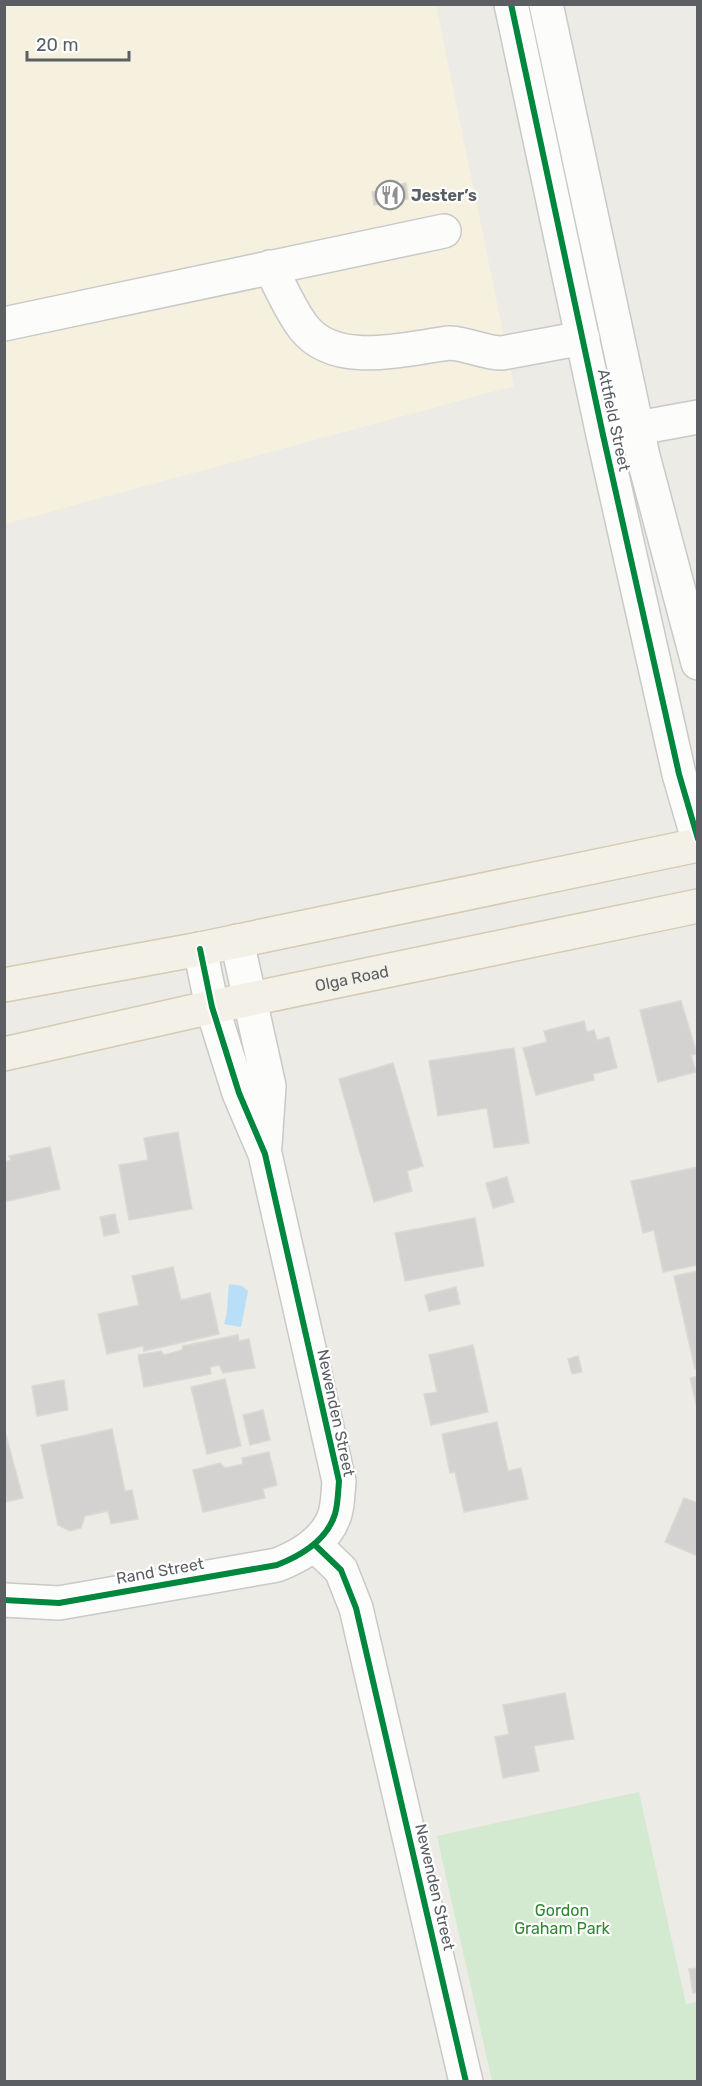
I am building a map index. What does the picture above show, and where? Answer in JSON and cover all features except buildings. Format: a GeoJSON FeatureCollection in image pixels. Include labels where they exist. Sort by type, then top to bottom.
{"type":"FeatureCollection","features":[{"type":"Feature","properties":{"kind":"main road"},"geometry":{"type":"LineString","coordinates":[[4,985],[200,949],[698,845]]}},
{"type":"Feature","properties":{"kind":"main road","name":"Olga Road"},"geometry":{"type":"LineString","coordinates":[[4,1054],[212,1006],[698,906]]}},
{"type":"Feature","properties":{"kind":"street","name":"Attfield Street"},"geometry":{"type":"LineString","coordinates":[[511,4],[603,435],[679,774],[698,839]]}},
{"type":"Feature","properties":{"kind":"street","name":"Attfield Street"},"geometry":{"type":"LineString","coordinates":[[546,4],[637,427],[698,663]]}},
{"type":"Feature","properties":{"kind":"street"},"geometry":{"type":"LineString","coordinates":[[4,324],[444,231]]}},
{"type":"Feature","properties":{"kind":"street"},"geometry":{"type":"LineString","coordinates":[[270,267],[305,329],[319,341],[342,351],[363,352],[450,343],[465,344],[491,353],[502,353],[582,338]]}},
{"type":"Feature","properties":{"kind":"street"},"geometry":{"type":"LineString","coordinates":[[603,435],[698,417]]}},
{"type":"Feature","properties":{"kind":"street","name":"Newenden Street"},"geometry":{"type":"LineString","coordinates":[[237,940],[269,1086],[265,1154]]}},
{"type":"Feature","properties":{"kind":"street","name":"Newenden Street"},"geometry":{"type":"LineString","coordinates":[[200,949],[212,1006],[239,1094],[265,1154],[339,1481],[335,1516],[314,1544],[341,1570],[356,1608],[466,2082]]}},
{"type":"Feature","properties":{"kind":"street","name":"Rand Street"},"geometry":{"type":"LineString","coordinates":[[4,1600],[59,1603],[277,1565],[298,1557],[314,1544]]}},
{"type":"Feature","properties":{"kind":"shaded area"},"geometry":{"type":"Polygon","coordinates":[[[5,5],[436,5],[514,386],[5,524],[5,5]]]}},
{"type":"Feature","properties":{"kind":"green space","name":"Gordon Graham Park"},"geometry":{"type":"Polygon","coordinates":[[[639,1792],[686,2004],[697,2002],[697,2081],[492,2081],[437,1836],[639,1792]]]}},
{"type":"Feature","properties":{"kind":"water"},"geometry":{"type":"Polygon","coordinates":[[[229,1284],[242,1286],[248,1291],[241,1327],[224,1324],[229,1284]]]}},
{"type":"Feature","properties":{"kind":"cycle path"},"geometry":{"type":"LineString","coordinates":[[511,4],[603,435],[679,774],[698,839]]}},
{"type":"Feature","properties":{"kind":"cycle path"},"geometry":{"type":"LineString","coordinates":[[4,1600],[59,1603],[277,1565],[312,1546],[326,1532],[335,1514],[339,1481],[265,1154],[239,1093],[212,1007],[200,949]]}},
{"type":"Feature","properties":{"kind":"cycle path"},"geometry":{"type":"LineString","coordinates":[[314,1544],[341,1570],[356,1608],[466,2082]]}},
{"type":"Feature","properties":{"kind":"place","name":"Jester’s"},"geometry":{"type":"Point","coordinates":[390,195]}}]}
